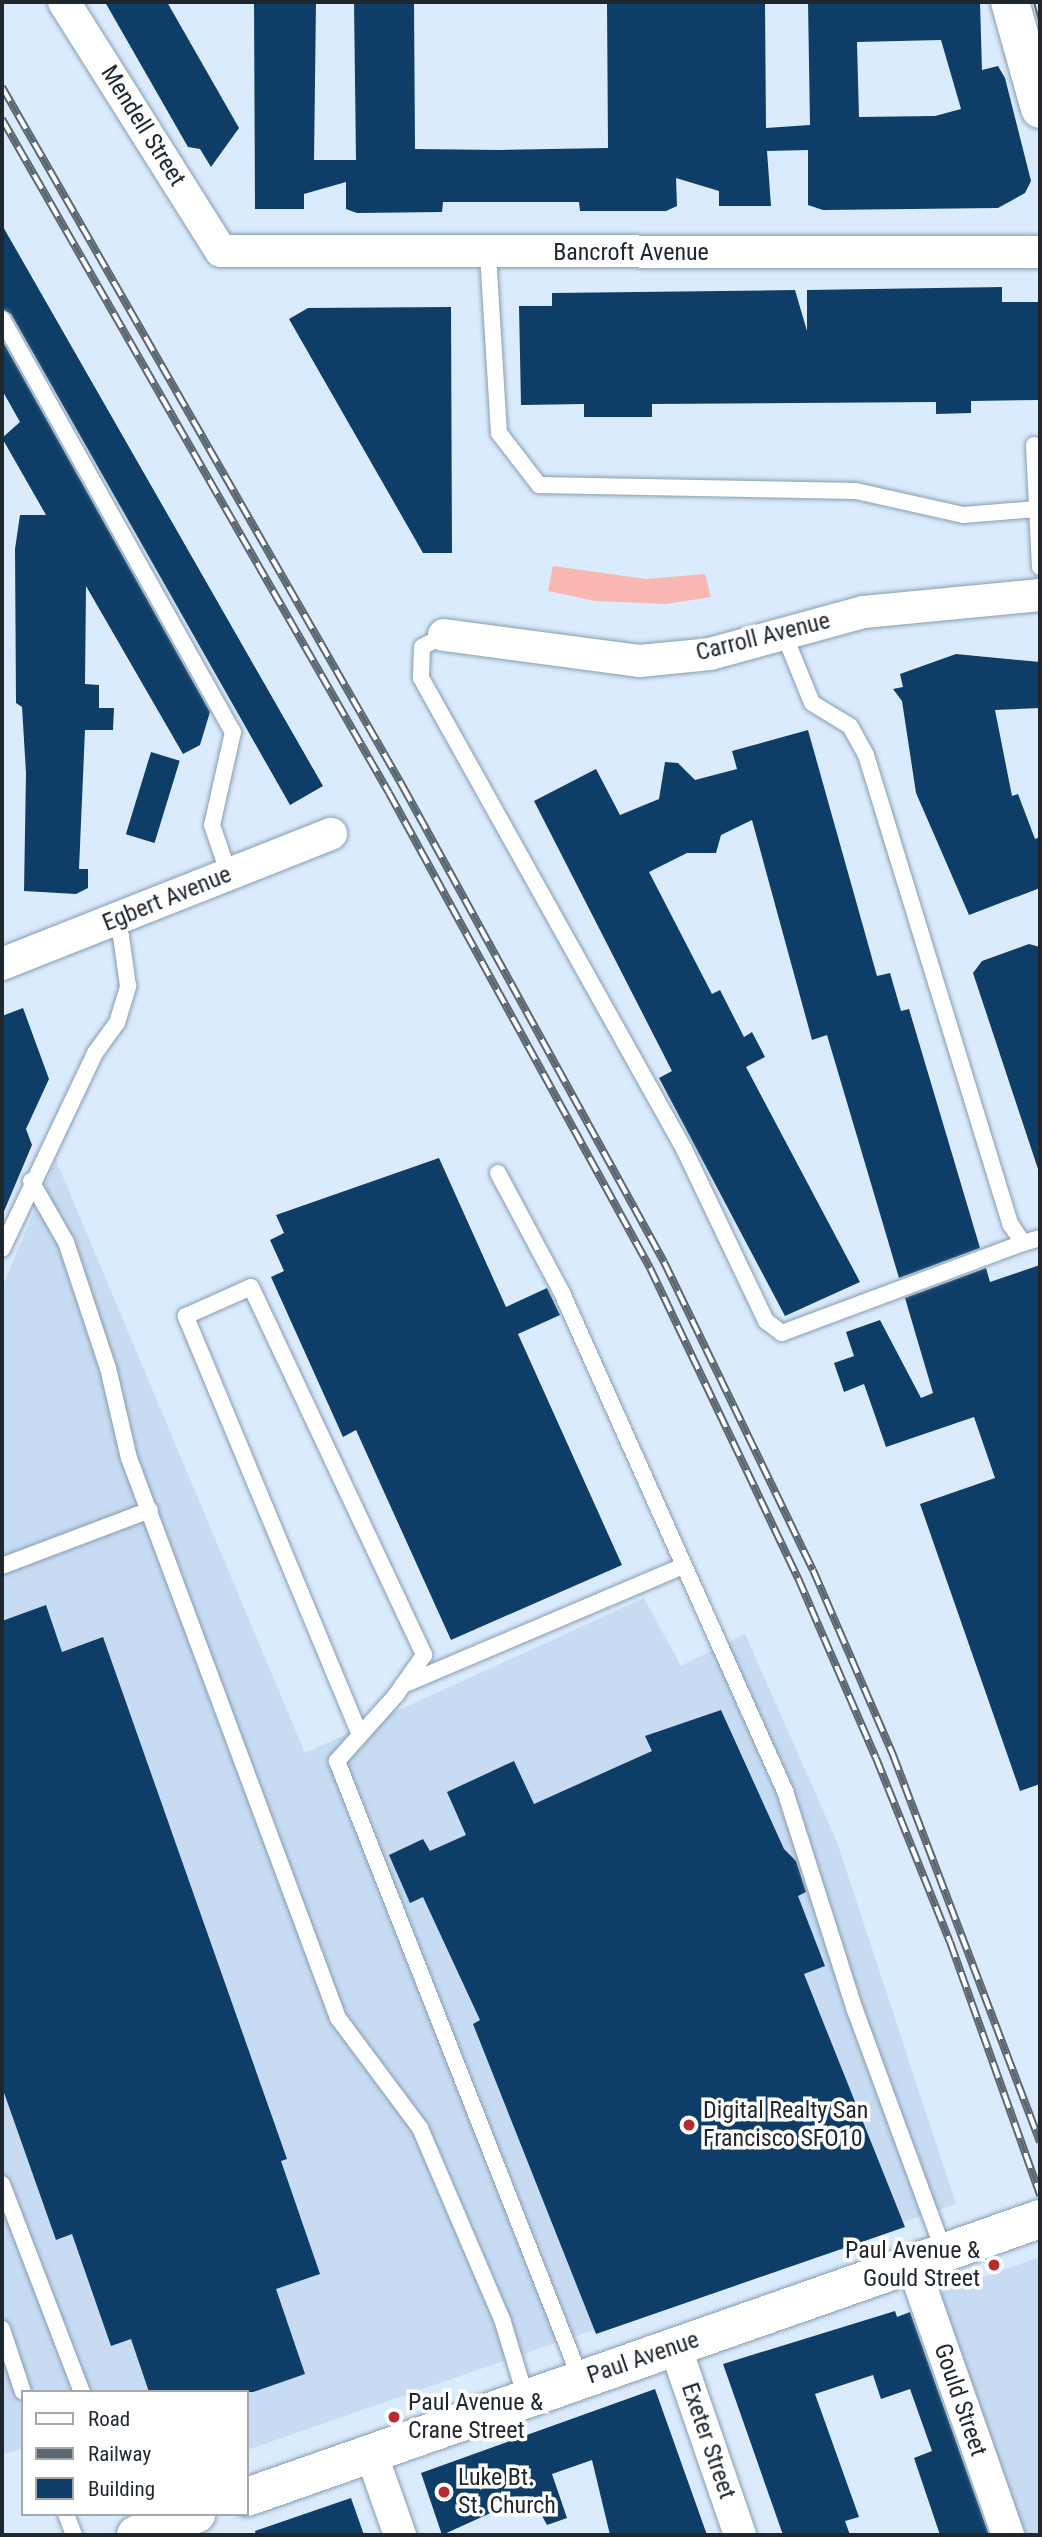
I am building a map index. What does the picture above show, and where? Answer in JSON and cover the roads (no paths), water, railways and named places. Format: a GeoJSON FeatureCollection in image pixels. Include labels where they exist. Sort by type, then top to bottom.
{"type":"FeatureCollection","features":[{"type":"Feature","properties":{"kind":"main road"},"geometry":{"type":"LineString","coordinates":[[1010,2],[1040,109]]}},
{"type":"Feature","properties":{"kind":"main road","name":"Paul Avenue"},"geometry":{"type":"LineString","coordinates":[[248,2497],[1040,2220]]}},
{"type":"Feature","properties":{"kind":"main road"},"geometry":{"type":"LineString","coordinates":[[137,2535],[190,2516]]}},
{"type":"Feature","properties":{"kind":"street","name":"Mendell Street"},"geometry":{"type":"LineString","coordinates":[[64,2],[221,251]]}},
{"type":"Feature","properties":{"kind":"street","name":"Bancroft Avenue"},"geometry":{"type":"LineString","coordinates":[[221,251],[488,254],[1040,252]]}},
{"type":"Feature","properties":{"kind":"street","name":"Carroll Avenue"},"geometry":{"type":"LineString","coordinates":[[444,635],[640,661],[710,654],[864,612],[1040,595]]}},
{"type":"Feature","properties":{"kind":"street","name":"Egbert Avenue"},"geometry":{"type":"LineString","coordinates":[[2,964],[331,834]]}},
{"type":"Feature","properties":{"kind":"street","name":"Gould Street"},"geometry":{"type":"LineString","coordinates":[[929,2259],[1008,2535]]}},
{"type":"Feature","properties":{"kind":"street","name":"Exeter Street"},"geometry":{"type":"LineString","coordinates":[[675,2346],[740,2535]]}},
{"type":"Feature","properties":{"kind":"street"},"geometry":{"type":"LineString","coordinates":[[371,2453],[400,2535]]}},
{"type":"Feature","properties":{"kind":"lane"},"geometry":{"type":"LineString","coordinates":[[488,254],[499,433],[540,485],[856,491],[963,515],[1037,509]]}},
{"type":"Feature","properties":{"kind":"lane"},"geometry":{"type":"LineString","coordinates":[[2,319],[233,732],[212,825],[229,875]]}},
{"type":"Feature","properties":{"kind":"lane"},"geometry":{"type":"LineString","coordinates":[[1034,445],[1040,567]]}},
{"type":"Feature","properties":{"kind":"lane"},"geometry":{"type":"LineString","coordinates":[[784,634],[813,703],[849,726],[866,755],[1011,1225],[1023,1242]]}},
{"type":"Feature","properties":{"kind":"lane"},"geometry":{"type":"LineString","coordinates":[[444,635],[422,647],[421,678],[684,1149],[765,1321],[782,1333],[1023,1242],[1040,1238]]}},
{"type":"Feature","properties":{"kind":"lane"},"geometry":{"type":"LineString","coordinates":[[2,1249],[31,1181],[94,1053],[117,1023],[128,986],[121,936],[112,921]]}},
{"type":"Feature","properties":{"kind":"lane"},"geometry":{"type":"LineString","coordinates":[[498,1173],[562,1293],[785,1791],[855,2010],[929,2259]]}},
{"type":"Feature","properties":{"kind":"lane"},"geometry":{"type":"LineString","coordinates":[[31,1181],[66,1242],[150,1510],[338,2018],[420,2128],[502,2319],[526,2398]]}},
{"type":"Feature","properties":{"kind":"lane"},"geometry":{"type":"LineString","coordinates":[[360,1735],[186,1317],[251,1287],[424,1655],[403,1685],[360,1735],[337,1761],[581,2379]]}},
{"type":"Feature","properties":{"kind":"lane"},"geometry":{"type":"LineString","coordinates":[[2,1566],[150,1510]]}},
{"type":"Feature","properties":{"kind":"lane"},"geometry":{"type":"LineString","coordinates":[[403,1685],[684,1566]]}},
{"type":"Feature","properties":{"kind":"lane"},"geometry":{"type":"LineString","coordinates":[[2,2184],[81,2390]]}},
{"type":"Feature","properties":{"kind":"lane"},"geometry":{"type":"LineString","coordinates":[[2,2329],[22,2390]]}},
{"type":"Feature","properties":{"kind":"lane"},"geometry":{"type":"LineString","coordinates":[[67,2516],[74,2535]]}},
{"type":"Feature","properties":{"kind":"lane"},"geometry":{"type":"LineString","coordinates":[[131,2516],[137,2535]]}},
{"type":"Feature","properties":{"kind":"tram line"},"geometry":{"type":"LineString","coordinates":[[1034,2],[1040,25]]}},
{"type":"Feature","properties":{"kind":"railway"},"geometry":{"type":"LineString","coordinates":[[2,87],[403,787],[664,1262],[813,1570],[893,1755],[1040,2142]]}},
{"type":"Feature","properties":{"kind":"railway"},"geometry":{"type":"LineString","coordinates":[[2,119],[389,793],[650,1268],[798,1578],[876,1758],[950,1942],[1040,2195]]}},
{"type":"Feature","properties":{"kind":"place","name":"Digital Realty San Francisco SFO10"},"geometry":{"type":"Point","coordinates":[689,2125]}},
{"type":"Feature","properties":{"kind":"place","name":"Paul Avenue & Gould Street"},"geometry":{"type":"Point","coordinates":[994,2265]}},
{"type":"Feature","properties":{"kind":"place","name":"Paul Avenue & Crane Street"},"geometry":{"type":"Point","coordinates":[394,2417]}},
{"type":"Feature","properties":{"kind":"place","name":"Luke Bt. St. Church"},"geometry":{"type":"Point","coordinates":[444,2492]}}]}
